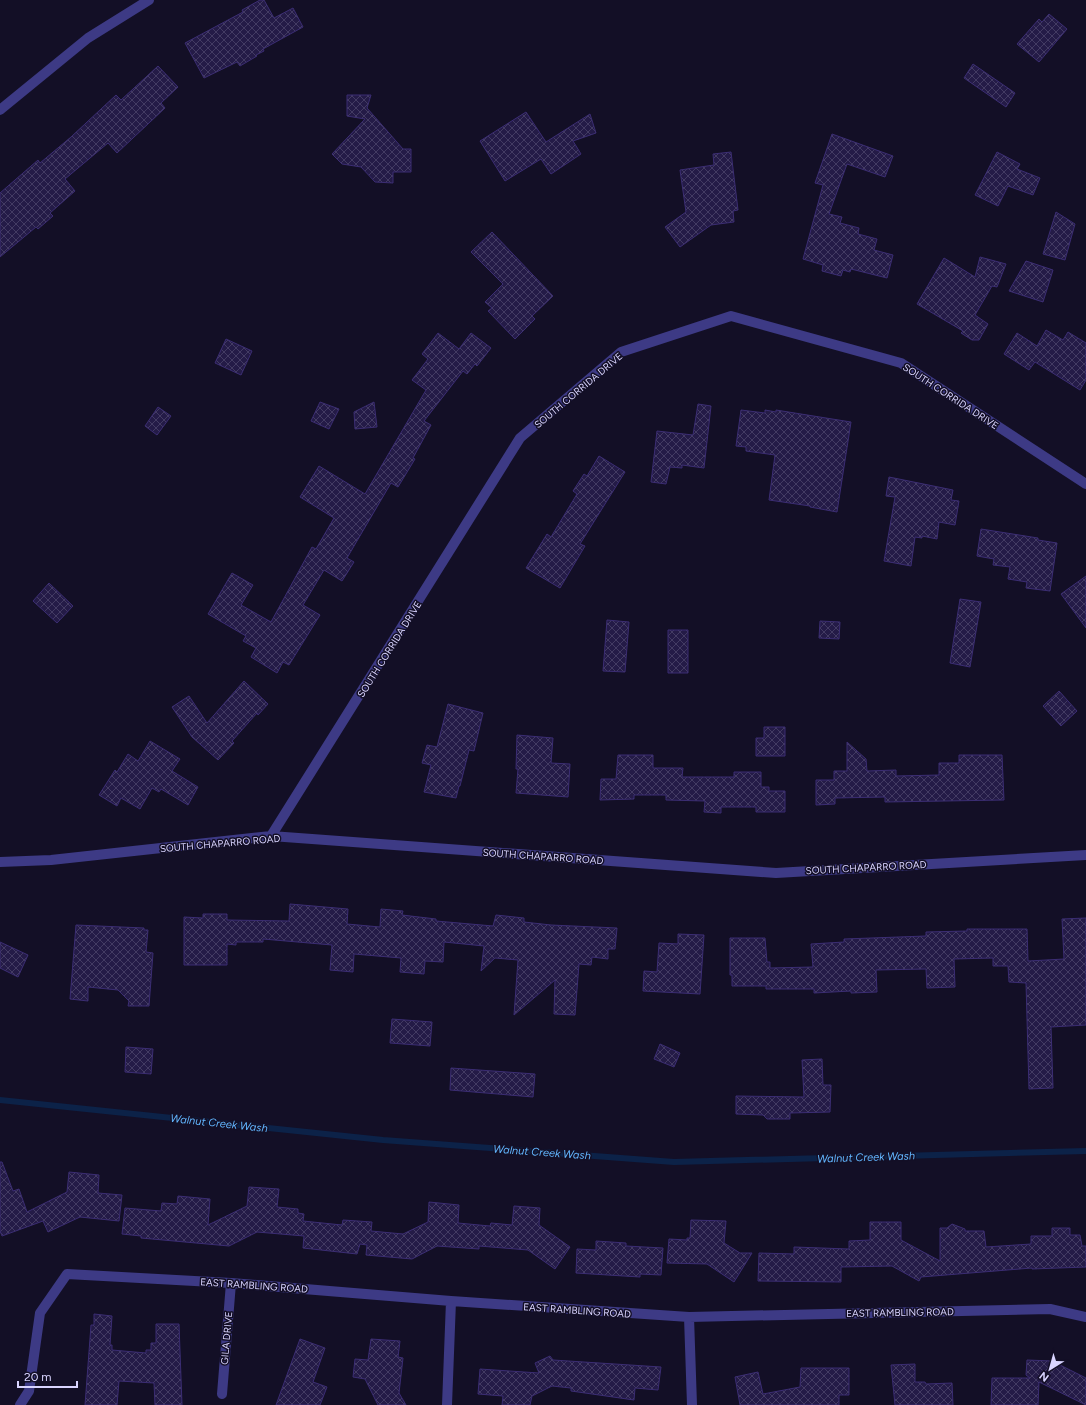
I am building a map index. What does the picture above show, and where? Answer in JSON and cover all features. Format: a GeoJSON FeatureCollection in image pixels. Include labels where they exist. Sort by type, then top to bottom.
{"type":"FeatureCollection","features":[{"type":"Feature","properties":{"kind":"street"},"geometry":{"type":"LineString","coordinates":[[0,110],[88,38],[149,0]]}},
{"type":"Feature","properties":{"kind":"street","name":"SOUTH CORRIDA DRIVE"},"geometry":{"type":"LineString","coordinates":[[271,836],[520,438],[621,352],[731,316],[901,363],[1086,484]]}},
{"type":"Feature","properties":{"kind":"street","name":"SOUTH CHAPARRO ROAD"},"geometry":{"type":"LineString","coordinates":[[0,862],[51,860],[271,836],[776,873],[1086,855]]}},
{"type":"Feature","properties":{"kind":"street","name":"EAST RAMBLING ROAD"},"geometry":{"type":"LineString","coordinates":[[20,1405],[29,1391],[40,1313],[67,1274],[231,1283],[451,1301],[690,1317],[1050,1309],[1086,1317]]}},
{"type":"Feature","properties":{"kind":"street","name":"GILA DRIVE"},"geometry":{"type":"LineString","coordinates":[[222,1394],[231,1283]]}},
{"type":"Feature","properties":{"kind":"street"},"geometry":{"type":"LineString","coordinates":[[447,1405],[451,1301]]}},
{"type":"Feature","properties":{"kind":"street"},"geometry":{"type":"LineString","coordinates":[[690,1317],[692,1405]]}},
{"type":"Feature","properties":{"kind":"building"},"geometry":{"type":"Polygon","coordinates":[[[260,0],[264,0],[274,18],[293,8],[303,27],[263,49],[264,51],[240,66],[237,62],[204,78],[185,43],[243,12],[242,10],[260,0]]]}},
{"type":"Feature","properties":{"kind":"building"},"geometry":{"type":"Polygon","coordinates":[[[1049,14],[1067,29],[1039,62],[1017,44],[1039,19],[1042,22],[1049,14]]]}},
{"type":"Feature","properties":{"kind":"building"},"geometry":{"type":"Polygon","coordinates":[[[973,64],[1015,93],[1006,107],[964,78],[973,64]]]}},
{"type":"Feature","properties":{"kind":"building"},"geometry":{"type":"Polygon","coordinates":[[[158,66],[178,87],[161,103],[165,108],[117,153],[108,143],[65,179],[75,191],[50,213],[53,216],[38,229],[36,227],[0,257],[0,193],[38,160],[40,163],[71,137],[116,95],[121,100],[158,66]]]}},
{"type":"Feature","properties":{"kind":"building"},"geometry":{"type":"Polygon","coordinates":[[[347,95],[371,95],[367,108],[403,149],[411,149],[411,172],[393,172],[393,183],[375,182],[361,167],[342,164],[332,154],[365,119],[347,116],[347,95]]]}},
{"type":"Feature","properties":{"kind":"building"},"geometry":{"type":"Polygon","coordinates":[[[526,112],[546,142],[590,114],[596,133],[573,141],[581,154],[551,174],[541,159],[505,181],[480,141],[526,112]]]}},
{"type":"Feature","properties":{"kind":"building"},"geometry":{"type":"Polygon","coordinates":[[[832,134],[893,156],[885,177],[847,164],[829,214],[842,217],[840,223],[859,228],[858,234],[877,239],[874,250],[893,255],[887,278],[851,269],[850,272],[843,270],[841,276],[822,271],[823,265],[803,259],[823,185],[815,183],[832,134]]]}},
{"type":"Feature","properties":{"kind":"building"},"geometry":{"type":"Polygon","coordinates":[[[731,152],[738,210],[733,211],[734,222],[711,225],[680,247],[665,227],[686,212],[680,170],[714,165],[713,154],[731,152]]]}},
{"type":"Feature","properties":{"kind":"building"},"geometry":{"type":"Polygon","coordinates":[[[997,152],[1020,164],[1017,169],[1040,178],[1033,195],[1008,186],[998,206],[975,195],[997,152]]]}},
{"type":"Feature","properties":{"kind":"building"},"geometry":{"type":"Polygon","coordinates":[[[1056,212],[1075,224],[1065,260],[1043,254],[1056,212]]]}},
{"type":"Feature","properties":{"kind":"building"},"geometry":{"type":"Polygon","coordinates":[[[492,232],[553,296],[532,316],[535,319],[515,339],[488,311],[492,308],[485,302],[503,284],[471,252],[492,232]]]}},
{"type":"Feature","properties":{"kind":"building"},"geometry":{"type":"Polygon","coordinates":[[[980,257],[1006,264],[997,287],[992,286],[975,315],[988,324],[979,340],[972,340],[961,333],[963,331],[917,304],[944,258],[975,277],[980,257]]]}},
{"type":"Feature","properties":{"kind":"building"},"geometry":{"type":"Polygon","coordinates":[[[1026,261],[1053,270],[1043,302],[1009,291],[1026,261]]]}},
{"type":"Feature","properties":{"kind":"building"},"geometry":{"type":"Polygon","coordinates":[[[1046,330],[1063,340],[1068,332],[1086,343],[1086,380],[1080,390],[1035,362],[1029,370],[1004,354],[1017,333],[1037,346],[1046,330]]]}},
{"type":"Feature","properties":{"kind":"building"},"geometry":{"type":"Polygon","coordinates":[[[438,333],[459,349],[471,333],[491,348],[477,366],[475,364],[467,374],[463,371],[424,421],[431,425],[413,458],[415,459],[398,487],[391,483],[347,558],[354,562],[342,581],[324,570],[303,605],[320,615],[289,665],[283,662],[277,673],[251,657],[256,648],[243,641],[246,636],[208,614],[232,573],[253,585],[241,605],[271,622],[312,547],[316,549],[334,518],[300,497],[319,466],[365,494],[426,390],[412,380],[428,359],[422,354],[438,333]]]}},
{"type":"Feature","properties":{"kind":"building"},"geometry":{"type":"Polygon","coordinates":[[[226,339],[252,351],[241,375],[215,363],[226,339]]]}},
{"type":"Feature","properties":{"kind":"building"},"geometry":{"type":"Polygon","coordinates":[[[320,402],[339,409],[329,429],[311,421],[320,402]]]}},
{"type":"Feature","properties":{"kind":"building"},"geometry":{"type":"Polygon","coordinates":[[[374,402],[377,427],[355,429],[354,412],[374,402]]]}},
{"type":"Feature","properties":{"kind":"building"},"geometry":{"type":"Polygon","coordinates":[[[698,404],[711,406],[704,468],[682,465],[682,468],[670,467],[666,484],[651,482],[657,431],[693,435],[698,404]]]}},
{"type":"Feature","properties":{"kind":"building"},"geometry":{"type":"Polygon","coordinates":[[[158,407],[171,416],[157,435],[145,426],[158,407]]]}},
{"type":"Feature","properties":{"kind":"building"},"geometry":{"type":"Polygon","coordinates":[[[741,410],[765,413],[765,410],[776,412],[776,410],[851,422],[837,512],[810,506],[769,500],[775,455],[746,451],[746,447],[736,446],[741,410]]]}},
{"type":"Feature","properties":{"kind":"building"},"geometry":{"type":"Polygon","coordinates":[[[599,456],[625,472],[580,544],[585,546],[560,588],[526,568],[547,534],[551,537],[577,494],[573,491],[584,474],[587,476],[599,456]]]}},
{"type":"Feature","properties":{"kind":"building"},"geometry":{"type":"Polygon","coordinates":[[[889,477],[953,490],[951,500],[959,501],[955,525],[939,522],[937,539],[922,536],[922,538],[915,537],[911,566],[884,561],[895,497],[886,496],[889,477]]]}},
{"type":"Feature","properties":{"kind":"building"},"geometry":{"type":"Polygon","coordinates":[[[981,529],[1038,538],[1038,540],[1057,543],[1050,591],[1026,588],[1027,582],[1008,579],[1010,567],[993,565],[994,559],[977,556],[981,529]]]}},
{"type":"Feature","properties":{"kind":"building"},"geometry":{"type":"Polygon","coordinates":[[[1086,576],[1086,628],[1061,594],[1086,576]]]}},
{"type":"Feature","properties":{"kind":"building"},"geometry":{"type":"Polygon","coordinates":[[[49,583],[73,606],[57,623],[33,601],[49,583]]]}},
{"type":"Feature","properties":{"kind":"building"},"geometry":{"type":"Polygon","coordinates":[[[960,599],[981,602],[970,667],[950,663],[960,599]]]}},
{"type":"Feature","properties":{"kind":"building"},"geometry":{"type":"Polygon","coordinates":[[[607,620],[629,622],[625,672],[603,671],[607,620]]]}},
{"type":"Feature","properties":{"kind":"building"},"geometry":{"type":"Polygon","coordinates":[[[820,621],[840,622],[839,639],[819,638],[820,621]]]}},
{"type":"Feature","properties":{"kind":"building"},"geometry":{"type":"Polygon","coordinates":[[[668,630],[688,630],[688,673],[668,673],[668,630]]]}},
{"type":"Feature","properties":{"kind":"building"},"geometry":{"type":"Polygon","coordinates":[[[244,681],[268,704],[258,715],[257,713],[232,741],[234,743],[218,760],[192,737],[172,707],[189,696],[207,723],[244,681]]]}},
{"type":"Feature","properties":{"kind":"building"},"geometry":{"type":"Polygon","coordinates":[[[1059,691],[1077,711],[1061,726],[1043,706],[1059,691]]]}},
{"type":"Feature","properties":{"kind":"building"},"geometry":{"type":"Polygon","coordinates":[[[448,704],[483,713],[474,751],[469,750],[456,798],[424,792],[431,765],[422,763],[427,745],[437,747],[448,704]]]}},
{"type":"Feature","properties":{"kind":"building"},"geometry":{"type":"Polygon","coordinates":[[[764,727],[785,727],[785,756],[756,756],[756,738],[764,738],[764,727]]]}},
{"type":"Feature","properties":{"kind":"building"},"geometry":{"type":"Polygon","coordinates":[[[517,735],[553,738],[551,763],[570,764],[568,797],[516,793],[518,769],[516,769],[517,735]]]}},
{"type":"Feature","properties":{"kind":"building"},"geometry":{"type":"Polygon","coordinates":[[[150,741],[180,759],[172,771],[198,787],[188,805],[161,789],[159,792],[152,788],[140,809],[121,798],[117,806],[99,795],[115,770],[117,772],[128,754],[138,761],[150,741]]]}},
{"type":"Feature","properties":{"kind":"building"},"geometry":{"type":"Polygon","coordinates":[[[847,742],[866,759],[867,771],[896,770],[896,776],[939,775],[939,763],[959,763],[959,755],[1002,755],[1004,800],[885,802],[885,797],[835,798],[835,804],[816,805],[816,780],[834,780],[834,771],[847,771],[847,742]]]}},
{"type":"Feature","properties":{"kind":"building"},"geometry":{"type":"Polygon","coordinates":[[[618,755],[653,755],[653,768],[683,768],[682,777],[734,777],[734,772],[761,772],[761,787],[769,787],[769,791],[785,791],[785,812],[756,812],[756,807],[721,807],[721,813],[704,812],[705,801],[666,800],[666,795],[634,795],[634,799],[600,800],[601,779],[616,779],[618,755]]]}},
{"type":"Feature","properties":{"kind":"building"},"geometry":{"type":"Polygon","coordinates":[[[290,904],[348,909],[347,924],[380,927],[381,909],[403,911],[402,915],[436,919],[436,921],[493,926],[496,915],[524,918],[524,922],[551,925],[617,928],[615,949],[608,949],[608,959],[592,957],[591,965],[579,964],[575,1015],[554,1014],[555,980],[514,1015],[518,960],[495,958],[481,971],[484,946],[444,942],[443,962],[425,961],[424,974],[400,972],[401,958],[354,954],[353,972],[330,970],[332,945],[263,939],[263,942],[236,942],[236,945],[227,944],[227,965],[184,965],[184,917],[203,918],[203,914],[227,914],[227,920],[289,921],[290,904]]]}},
{"type":"Feature","properties":{"kind":"building"},"geometry":{"type":"Polygon","coordinates":[[[1086,918],[1086,1025],[1051,1027],[1053,1088],[1029,1089],[1026,983],[1009,982],[1008,966],[993,966],[993,958],[954,959],[955,987],[927,988],[926,969],[876,970],[877,992],[851,993],[851,991],[814,993],[814,989],[766,989],[766,986],[732,986],[732,975],[730,975],[730,938],[765,938],[767,962],[770,962],[770,968],[813,967],[811,944],[844,942],[844,939],[926,936],[926,932],[967,931],[967,929],[1027,929],[1028,961],[1064,959],[1062,919],[1086,918]]]}},
{"type":"Feature","properties":{"kind":"building"},"geometry":{"type":"Polygon","coordinates":[[[76,925],[144,928],[144,930],[148,930],[146,952],[153,953],[149,1006],[128,1006],[129,1001],[118,990],[88,987],[88,1001],[70,999],[76,925]]]}},
{"type":"Feature","properties":{"kind":"building"},"geometry":{"type":"Polygon","coordinates":[[[678,934],[704,935],[700,994],[643,991],[644,971],[657,972],[659,943],[678,944],[678,934]]]}},
{"type":"Feature","properties":{"kind":"building"},"geometry":{"type":"Polygon","coordinates":[[[0,942],[28,955],[18,977],[0,968],[0,942]]]}},
{"type":"Feature","properties":{"kind":"building"},"geometry":{"type":"Polygon","coordinates":[[[392,1019],[432,1022],[430,1046],[390,1043],[392,1019]]]}},
{"type":"Feature","properties":{"kind":"building"},"geometry":{"type":"Polygon","coordinates":[[[660,1044],[680,1053],[674,1067],[654,1059],[660,1044]]]}},
{"type":"Feature","properties":{"kind":"building"},"geometry":{"type":"Polygon","coordinates":[[[126,1047],[153,1049],[151,1074],[125,1072],[126,1047]]]}},
{"type":"Feature","properties":{"kind":"building"},"geometry":{"type":"Polygon","coordinates":[[[822,1059],[823,1085],[831,1085],[830,1112],[790,1113],[790,1119],[767,1119],[763,1115],[736,1114],[736,1096],[804,1097],[802,1060],[822,1059]]]}},
{"type":"Feature","properties":{"kind":"building"},"geometry":{"type":"Polygon","coordinates":[[[451,1068],[535,1074],[533,1097],[450,1090],[451,1068]]]}},
{"type":"Feature","properties":{"kind":"building"},"geometry":{"type":"Polygon","coordinates":[[[0,1162],[2,1162],[13,1191],[19,1189],[27,1212],[67,1192],[69,1172],[99,1175],[98,1193],[122,1195],[119,1221],[80,1217],[48,1232],[43,1221],[2,1236],[0,1231],[0,1162]]]}},
{"type":"Feature","properties":{"kind":"building"},"geometry":{"type":"Polygon","coordinates":[[[249,1187],[279,1189],[277,1207],[298,1209],[298,1213],[304,1214],[303,1221],[342,1225],[343,1220],[372,1222],[371,1231],[403,1234],[428,1222],[429,1202],[459,1205],[458,1223],[490,1226],[491,1223],[512,1225],[514,1206],[540,1208],[539,1225],[570,1247],[555,1269],[528,1250],[479,1246],[479,1249],[437,1246],[412,1259],[366,1255],[367,1245],[360,1244],[357,1254],[303,1248],[304,1236],[257,1232],[229,1246],[141,1238],[141,1236],[122,1234],[125,1208],[161,1211],[162,1203],[177,1204],[178,1196],[210,1199],[208,1225],[247,1206],[249,1187]]]}},
{"type":"Feature","properties":{"kind":"building"},"geometry":{"type":"Polygon","coordinates":[[[691,1220],[726,1221],[724,1243],[740,1253],[752,1253],[734,1282],[707,1264],[667,1263],[669,1239],[687,1240],[687,1238],[690,1238],[691,1220]]]}},
{"type":"Feature","properties":{"kind":"building"},"geometry":{"type":"Polygon","coordinates":[[[870,1222],[901,1222],[901,1240],[940,1261],[940,1228],[947,1228],[952,1224],[965,1229],[965,1231],[984,1231],[986,1247],[1031,1244],[1031,1236],[1052,1236],[1052,1228],[1070,1228],[1070,1235],[1080,1235],[1082,1246],[1086,1246],[1086,1267],[1032,1268],[921,1277],[919,1281],[892,1266],[841,1267],[841,1282],[758,1281],[759,1253],[794,1254],[794,1247],[849,1249],[849,1241],[870,1240],[870,1222]]]}},
{"type":"Feature","properties":{"kind":"building"},"geometry":{"type":"Polygon","coordinates":[[[596,1241],[626,1243],[626,1246],[663,1248],[661,1275],[640,1274],[640,1277],[576,1273],[577,1249],[596,1250],[596,1241]]]}},
{"type":"Feature","properties":{"kind":"building"},"geometry":{"type":"Polygon","coordinates":[[[94,1314],[112,1316],[110,1345],[112,1345],[112,1350],[146,1353],[146,1350],[151,1350],[151,1343],[156,1343],[156,1324],[179,1324],[182,1405],[155,1405],[154,1383],[119,1381],[117,1405],[85,1405],[91,1325],[94,1325],[94,1314]]]}},
{"type":"Feature","properties":{"kind":"building"},"geometry":{"type":"Polygon","coordinates":[[[300,1339],[325,1348],[313,1382],[327,1387],[320,1405],[276,1405],[300,1339]]]}},
{"type":"Feature","properties":{"kind":"building"},"geometry":{"type":"Polygon","coordinates":[[[371,1339],[400,1341],[398,1357],[403,1358],[399,1393],[406,1405],[378,1405],[365,1379],[353,1377],[355,1359],[368,1360],[371,1339]]]}},
{"type":"Feature","properties":{"kind":"building"},"geometry":{"type":"Polygon","coordinates":[[[550,1356],[553,1360],[661,1367],[658,1390],[635,1388],[634,1400],[571,1391],[571,1388],[552,1386],[532,1396],[530,1405],[502,1405],[503,1396],[478,1394],[480,1369],[539,1373],[535,1363],[550,1356]]]}},
{"type":"Feature","properties":{"kind":"building"},"geometry":{"type":"Polygon","coordinates":[[[1027,1360],[1052,1361],[1086,1378],[1086,1405],[1039,1382],[1038,1405],[991,1405],[992,1378],[1030,1378],[1026,1375],[1027,1360]]]}},
{"type":"Feature","properties":{"kind":"building"},"geometry":{"type":"Polygon","coordinates":[[[915,1364],[915,1382],[925,1382],[926,1384],[952,1383],[953,1405],[895,1405],[891,1365],[915,1364]]]}},
{"type":"Feature","properties":{"kind":"building"},"geometry":{"type":"Polygon","coordinates":[[[801,1368],[849,1368],[849,1395],[839,1395],[839,1405],[740,1405],[735,1377],[758,1372],[763,1394],[800,1387],[801,1368]]]}},
{"type":"Feature","properties":{"kind":"waterway","name":"Walnut Creek Wash"},"geometry":{"type":"LineString","coordinates":[[0,1100],[383,1140],[674,1162],[1086,1151]]}}]}
